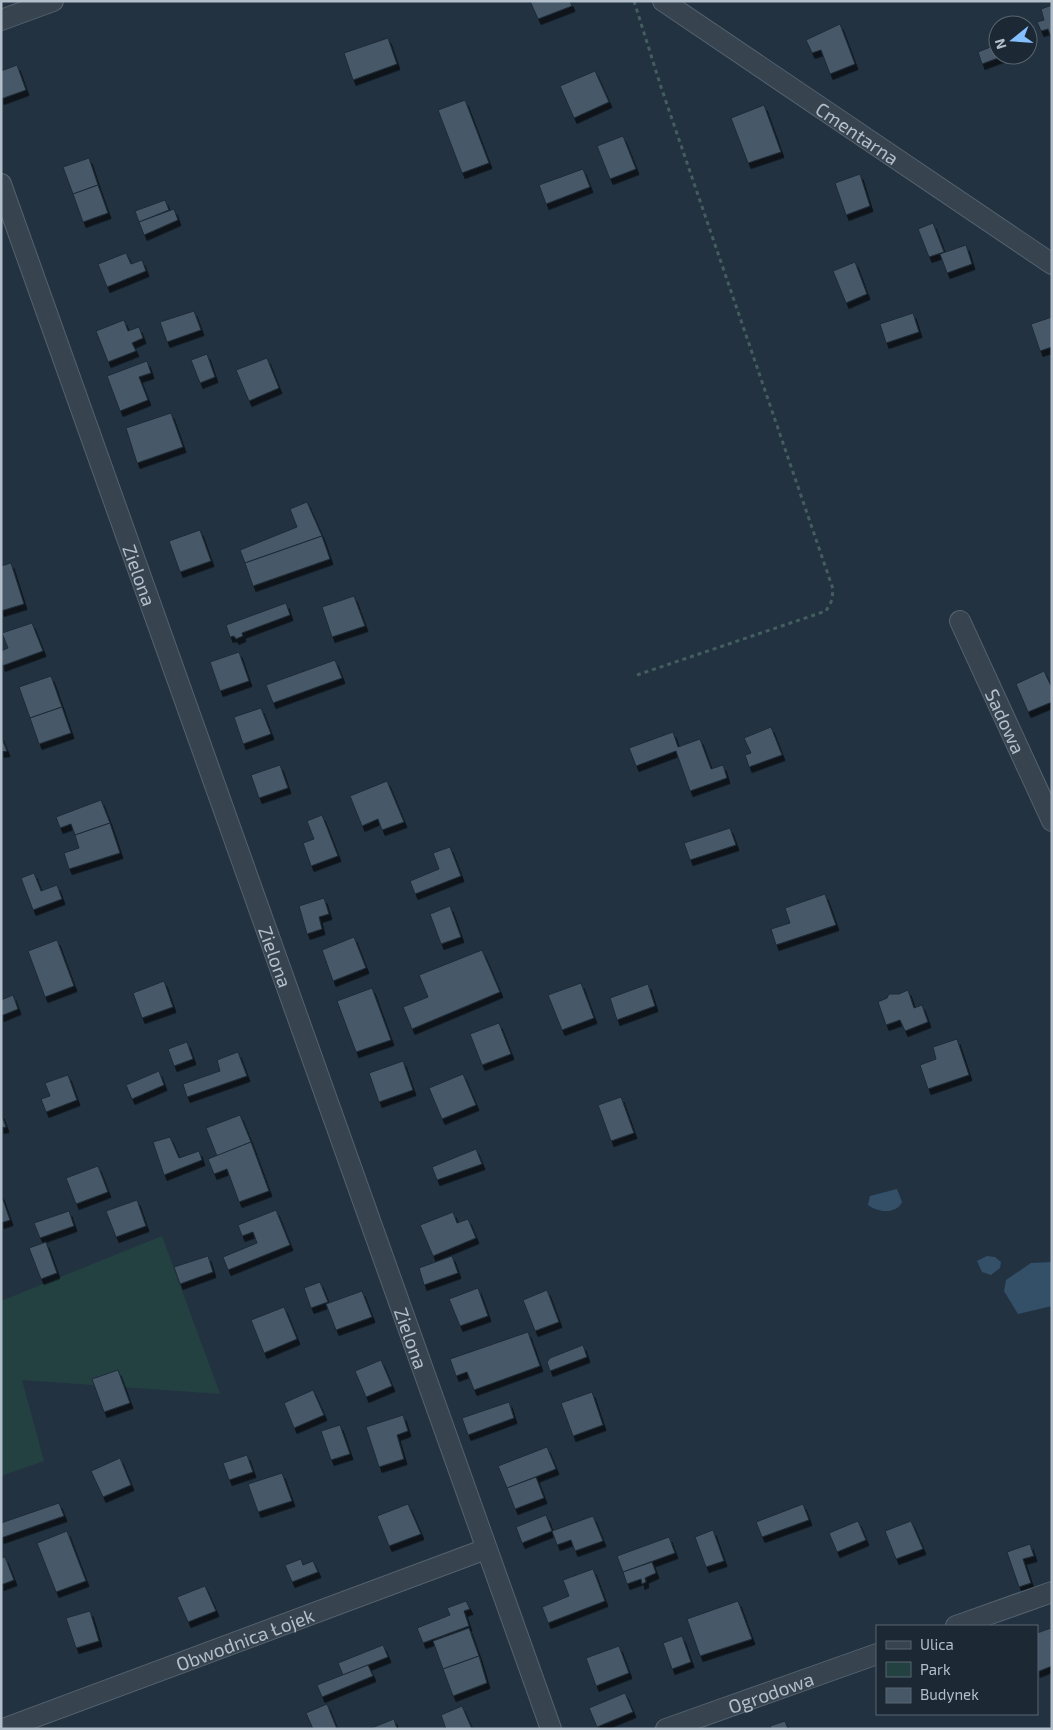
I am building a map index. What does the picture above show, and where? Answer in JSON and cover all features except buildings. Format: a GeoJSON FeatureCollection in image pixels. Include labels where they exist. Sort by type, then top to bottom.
{"type":"FeatureCollection","features":[{"type":"Feature","properties":{"kind":"street"},"geometry":{"type":"LineString","coordinates":[[1,20],[53,1]]}},
{"type":"Feature","properties":{"kind":"street","name":"Cmentarna"},"geometry":{"type":"LineString","coordinates":[[663,1],[1052,264]]}},
{"type":"Feature","properties":{"kind":"street","name":"Zielona"},"geometry":{"type":"LineString","coordinates":[[1,184],[551,1729]]}},
{"type":"Feature","properties":{"kind":"street","name":"Sadowa"},"geometry":{"type":"LineString","coordinates":[[960,621],[1052,821]]}},
{"type":"Feature","properties":{"kind":"street","name":"Obwodnica Łojek"},"geometry":{"type":"LineString","coordinates":[[3,1729],[486,1549]]}},
{"type":"Feature","properties":{"kind":"street"},"geometry":{"type":"LineString","coordinates":[[959,1625],[1052,1592]]}},
{"type":"Feature","properties":{"kind":"street","name":"Ogrodowa"},"geometry":{"type":"LineString","coordinates":[[666,1729],[876,1654]]}},
{"type":"Feature","properties":{"kind":"path"},"geometry":{"type":"LineString","coordinates":[[634,1],[667,105],[833,589],[832,600],[826,611],[637,675]]}},
{"type":"Feature","properties":{"kind":"green space"},"geometry":{"type":"Polygon","coordinates":[[[162,1236],[220,1394],[22,1380],[44,1461],[1,1476],[1,1301],[162,1236]]]}},
{"type":"Feature","properties":{"kind":"water"},"geometry":{"type":"Polygon","coordinates":[[[897,1189],[902,1202],[895,1209],[881,1211],[868,1205],[870,1196],[897,1189]]]}},
{"type":"Feature","properties":{"kind":"water"},"geometry":{"type":"Polygon","coordinates":[[[987,1256],[995,1257],[1001,1262],[1000,1268],[991,1275],[982,1272],[977,1261],[987,1256]]]}},
{"type":"Feature","properties":{"kind":"water"},"geometry":{"type":"Polygon","coordinates":[[[1052,1262],[1052,1306],[1018,1314],[1004,1291],[1006,1280],[1031,1263],[1052,1262]]]}}]}
